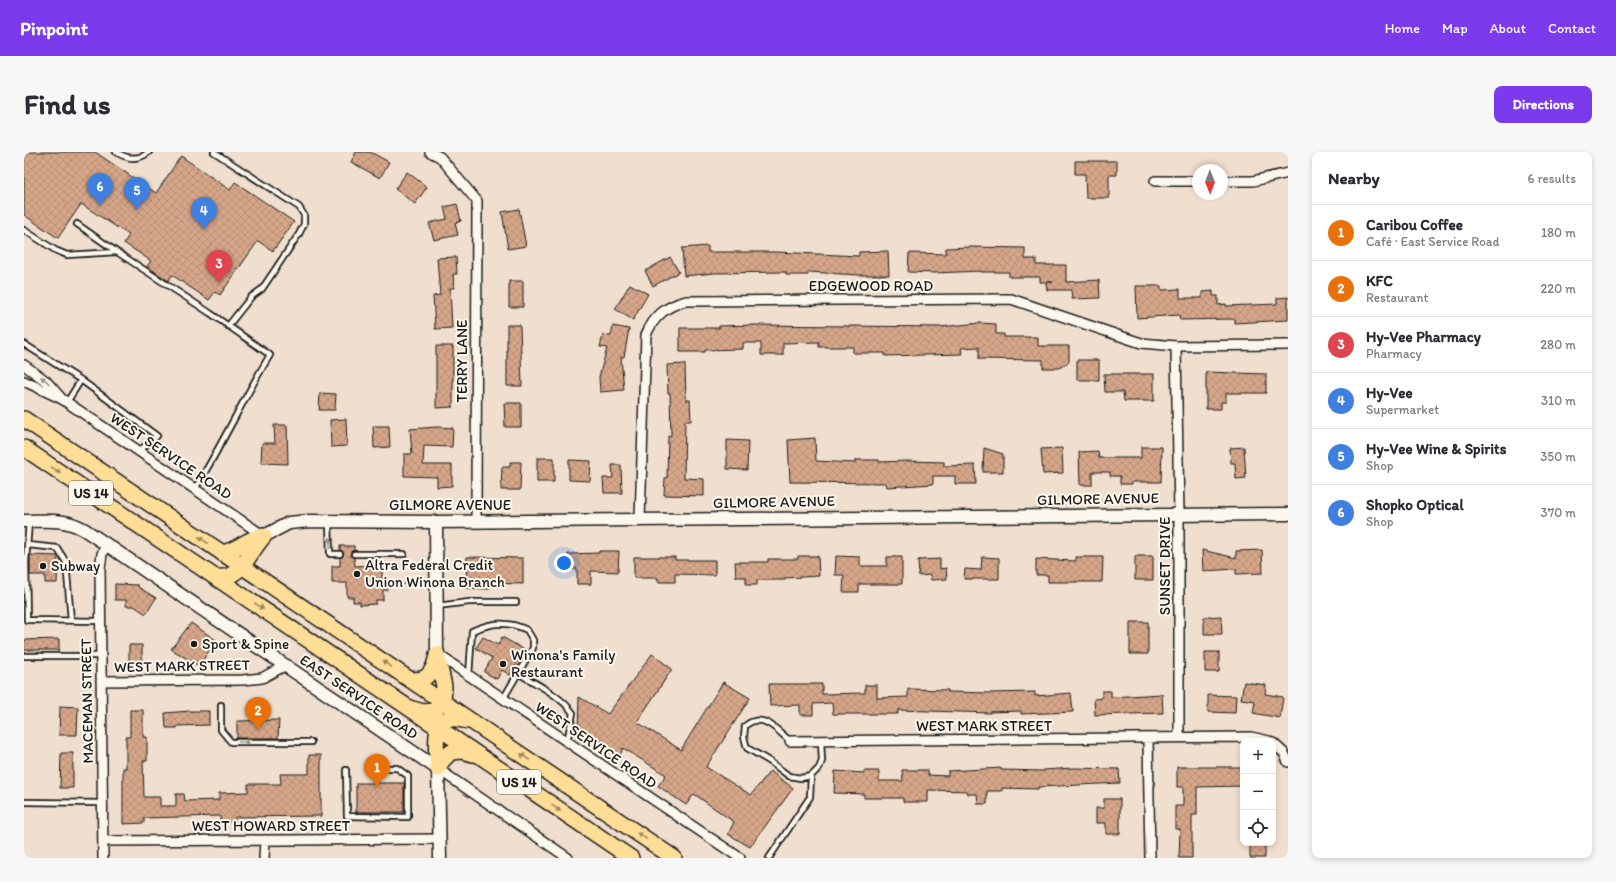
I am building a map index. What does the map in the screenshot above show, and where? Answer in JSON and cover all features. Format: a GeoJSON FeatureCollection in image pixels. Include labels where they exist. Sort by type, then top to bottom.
{"type":"FeatureCollection","features":[{"type":"Feature","properties":{"kind":"highway","name":"US 14"},"geometry":{"type":"LineString","coordinates":[[24,419],[674,858]]}},
{"type":"Feature","properties":{"kind":"highway","name":"US 14"},"geometry":{"type":"LineString","coordinates":[[24,448],[631,858]]}},
{"type":"Feature","properties":{"kind":"highway"},"geometry":{"type":"LineString","coordinates":[[222,553],[230,552],[256,537],[264,536]]}},
{"type":"Feature","properties":{"kind":"highway"},"geometry":{"type":"LineString","coordinates":[[215,577],[228,577],[242,566],[264,536]]}},
{"type":"Feature","properties":{"kind":"highway"},"geometry":{"type":"LineString","coordinates":[[234,590],[247,581],[258,582],[270,586]]}},
{"type":"Feature","properties":{"kind":"highway"},"geometry":{"type":"LineString","coordinates":[[408,708],[423,712],[433,712],[443,702],[444,686],[437,654]]}},
{"type":"Feature","properties":{"kind":"highway"},"geometry":{"type":"LineString","coordinates":[[410,679],[417,681],[427,677],[435,666],[437,654]]}},
{"type":"Feature","properties":{"kind":"highway"},"geometry":{"type":"LineString","coordinates":[[438,769],[436,750],[438,728],[443,721],[448,719],[472,722]]}},
{"type":"Feature","properties":{"kind":"highway"},"geometry":{"type":"LineString","coordinates":[[438,769],[442,761],[451,752],[462,751],[478,755]]}},
{"type":"Feature","properties":{"kind":"street","name":"TERRY LANE"},"geometry":{"type":"LineString","coordinates":[[430,152],[440,157],[477,201],[476,522]]}},
{"type":"Feature","properties":{"kind":"street"},"geometry":{"type":"LineString","coordinates":[[1228,181],[1253,181],[1288,173]]}},
{"type":"Feature","properties":{"kind":"street"},"geometry":{"type":"LineString","coordinates":[[1155,181],[1192,181]]}},
{"type":"Feature","properties":{"kind":"street","name":"EDGEWOOD ROAD"},"geometry":{"type":"LineString","coordinates":[[640,519],[646,335],[651,324],[660,313],[673,304],[686,301],[1011,299],[1141,343],[1176,346],[1288,345]]}},
{"type":"Feature","properties":{"kind":"street","name":"SUNSET DRIVE"},"geometry":{"type":"LineString","coordinates":[[1176,346],[1179,514],[1179,738]]}},
{"type":"Feature","properties":{"kind":"street","name":"WEST SERVICE ROAD"},"geometry":{"type":"LineString","coordinates":[[24,365],[46,381],[64,401]]}},
{"type":"Feature","properties":{"kind":"street","name":"WEST SERVICE ROAD"},"geometry":{"type":"LineString","coordinates":[[24,381],[64,401],[264,536]]}},
{"type":"Feature","properties":{"kind":"street","name":"GILMORE AVENUE"},"geometry":{"type":"LineString","coordinates":[[264,536],[289,523],[329,522],[476,522],[640,519],[1288,514]]}},
{"type":"Feature","properties":{"kind":"street","name":"EAST SERVICE ROAD"},"geometry":{"type":"LineString","coordinates":[[27,521],[57,521],[70,523],[85,530],[568,858]]}},
{"type":"Feature","properties":{"kind":"street"},"geometry":{"type":"LineString","coordinates":[[436,522],[437,654]]}},
{"type":"Feature","properties":{"kind":"street","name":"MACEMAN STREET"},"geometry":{"type":"LineString","coordinates":[[103,858],[100,568],[102,554],[106,544]]}},
{"type":"Feature","properties":{"kind":"street","name":"WEST SERVICE ROAD"},"geometry":{"type":"LineString","coordinates":[[437,654],[740,858]]}},
{"type":"Feature","properties":{"kind":"street","name":"WEST MARK STREET"},"geometry":{"type":"LineString","coordinates":[[101,681],[242,680],[262,678],[284,666]]}},
{"type":"Feature","properties":{"kind":"street"},"geometry":{"type":"LineString","coordinates":[[1148,738],[1150,858]]}},
{"type":"Feature","properties":{"kind":"street","name":"WEST MARK STREET"},"geometry":{"type":"LineString","coordinates":[[790,741],[1256,738]]}},
{"type":"Feature","properties":{"kind":"street"},"geometry":{"type":"LineString","coordinates":[[1276,746],[1284,753],[1288,762]]}},
{"type":"Feature","properties":{"kind":"street"},"geometry":{"type":"LineString","coordinates":[[438,769],[440,858]]}},
{"type":"Feature","properties":{"kind":"street"},"geometry":{"type":"LineString","coordinates":[[264,858],[265,840]]}},
{"type":"Feature","properties":{"kind":"street","name":"WEST HOWARD STREET"},"geometry":{"type":"LineString","coordinates":[[103,841],[440,840]]}},
{"type":"Feature","properties":{"kind":"lane"},"geometry":{"type":"LineString","coordinates":[[116,152],[125,158],[136,159],[149,152]]}},
{"type":"Feature","properties":{"kind":"lane"},"geometry":{"type":"LineString","coordinates":[[214,152],[298,208],[304,215],[304,224],[299,234],[266,283],[242,308],[228,326]]}},
{"type":"Feature","properties":{"kind":"lane"},"geometry":{"type":"LineString","coordinates":[[77,224],[270,355],[195,489]]}},
{"type":"Feature","properties":{"kind":"lane"},"geometry":{"type":"LineString","coordinates":[[24,230],[55,250],[66,255],[117,252]]}},
{"type":"Feature","properties":{"kind":"lane"},"geometry":{"type":"LineString","coordinates":[[24,344],[81,380],[157,436],[139,451]]}},
{"type":"Feature","properties":{"kind":"lane"},"geometry":{"type":"LineString","coordinates":[[64,401],[81,380]]}},
{"type":"Feature","properties":{"kind":"lane"},"geometry":{"type":"LineString","coordinates":[[27,521],[27,620],[101,621]]}},
{"type":"Feature","properties":{"kind":"lane"},"geometry":{"type":"LineString","coordinates":[[329,522],[330,554],[340,554]]}},
{"type":"Feature","properties":{"kind":"lane"},"geometry":{"type":"LineString","coordinates":[[28,545],[57,548],[63,555],[66,562],[71,620]]}},
{"type":"Feature","properties":{"kind":"lane"},"geometry":{"type":"LineString","coordinates":[[354,554],[404,554]]}},
{"type":"Feature","properties":{"kind":"lane"},"geometry":{"type":"LineString","coordinates":[[437,606],[469,602],[516,602]]}},
{"type":"Feature","properties":{"kind":"lane"},"geometry":{"type":"LineString","coordinates":[[469,676],[472,631],[484,625],[505,622],[527,630],[533,640],[533,648],[503,699]]}},
{"type":"Feature","properties":{"kind":"lane"},"geometry":{"type":"LineString","coordinates":[[24,656],[101,656]]}},
{"type":"Feature","properties":{"kind":"lane"},"geometry":{"type":"LineString","coordinates":[[518,673],[568,705],[573,713],[567,742]]}},
{"type":"Feature","properties":{"kind":"lane"},"geometry":{"type":"LineString","coordinates":[[221,705],[221,730],[231,742],[311,742]]}},
{"type":"Feature","properties":{"kind":"lane"},"geometry":{"type":"LineString","coordinates":[[790,741],[771,724],[759,720],[751,721],[745,726],[744,737],[747,748],[769,761],[789,776],[801,778],[810,776],[818,768],[822,761],[821,741]]}},
{"type":"Feature","properties":{"kind":"lane"},"geometry":{"type":"LineString","coordinates":[[346,770],[347,816],[408,817],[408,776],[397,768],[388,768]]}},
{"type":"Feature","properties":{"kind":"lane"},"geometry":{"type":"LineString","coordinates":[[769,858],[810,797],[810,776]]}},
{"type":"Feature","properties":{"kind":"lane"},"geometry":{"type":"LineString","coordinates":[[24,802],[102,803]]}},
{"type":"Feature","properties":{"kind":"path"},"geometry":{"type":"LineString","coordinates":[[386,585],[405,584]]}},
{"type":"Feature","properties":{"kind":"building"},"geometry":{"type":"Polygon","coordinates":[[[24,152],[95,152],[156,193],[181,156],[230,190],[235,182],[294,222],[273,251],[258,241],[220,295],[215,292],[209,300],[172,275],[168,281],[147,266],[151,261],[124,243],[129,235],[81,204],[58,238],[24,215],[24,152]]]}},
{"type":"Feature","properties":{"kind":"building"},"geometry":{"type":"Polygon","coordinates":[[[356,152],[370,152],[389,162],[380,178],[351,162],[356,152]]]}},
{"type":"Feature","properties":{"kind":"building"},"geometry":{"type":"Polygon","coordinates":[[[1075,161],[1117,161],[1117,175],[1109,175],[1109,198],[1086,198],[1085,174],[1075,174],[1075,161]]]}},
{"type":"Feature","properties":{"kind":"building"},"geometry":{"type":"Polygon","coordinates":[[[407,172],[427,187],[415,204],[395,189],[407,172]]]}},
{"type":"Feature","properties":{"kind":"building"},"geometry":{"type":"Polygon","coordinates":[[[457,204],[461,221],[455,223],[458,235],[434,240],[429,223],[447,219],[444,207],[457,204]]]}},
{"type":"Feature","properties":{"kind":"building"},"geometry":{"type":"Polygon","coordinates":[[[519,209],[526,246],[508,249],[502,212],[519,209]]]}},
{"type":"Feature","properties":{"kind":"building"},"geometry":{"type":"Polygon","coordinates":[[[708,246],[708,252],[776,252],[859,256],[859,252],[888,251],[889,275],[808,272],[808,275],[786,275],[786,272],[714,273],[684,276],[682,248],[708,246]]]}},
{"type":"Feature","properties":{"kind":"building"},"geometry":{"type":"Polygon","coordinates":[[[946,248],[1025,248],[1025,259],[1036,259],[1036,265],[1066,265],[1066,282],[1099,280],[1100,298],[1072,299],[1071,290],[1047,290],[1046,283],[1053,282],[1040,282],[1040,277],[1009,277],[1009,272],[908,272],[909,253],[946,254],[946,248]]]}},
{"type":"Feature","properties":{"kind":"building"},"geometry":{"type":"Polygon","coordinates":[[[456,257],[457,274],[453,274],[454,288],[450,288],[452,328],[435,329],[433,296],[440,295],[437,258],[456,257]]]}},
{"type":"Feature","properties":{"kind":"building"},"geometry":{"type":"Polygon","coordinates":[[[670,257],[679,272],[653,286],[645,271],[670,257]]]}},
{"type":"Feature","properties":{"kind":"building"},"geometry":{"type":"Polygon","coordinates":[[[509,281],[523,281],[523,307],[509,307],[509,281]]]}},
{"type":"Feature","properties":{"kind":"building"},"geometry":{"type":"Polygon","coordinates":[[[630,284],[648,294],[633,320],[615,309],[630,284]]]}},
{"type":"Feature","properties":{"kind":"building"},"geometry":{"type":"Polygon","coordinates":[[[1136,286],[1161,286],[1161,290],[1180,289],[1180,298],[1202,298],[1202,292],[1213,291],[1213,296],[1218,296],[1218,305],[1226,304],[1226,306],[1277,304],[1277,298],[1288,297],[1288,320],[1235,323],[1235,319],[1180,320],[1179,315],[1137,318],[1136,286]]]}},
{"type":"Feature","properties":{"kind":"building"},"geometry":{"type":"Polygon","coordinates":[[[980,323],[996,324],[996,334],[1004,334],[1004,337],[1038,337],[1038,346],[1069,346],[1069,362],[1059,368],[1043,368],[1043,360],[979,359],[979,347],[961,348],[962,354],[885,356],[885,353],[853,353],[853,347],[819,347],[819,342],[783,343],[783,355],[761,355],[761,343],[743,343],[743,349],[680,352],[680,328],[719,328],[719,326],[753,325],[940,327],[980,323]]]}},
{"type":"Feature","properties":{"kind":"building"},"geometry":{"type":"Polygon","coordinates":[[[507,325],[520,325],[522,386],[507,386],[507,325]]]}},
{"type":"Feature","properties":{"kind":"building"},"geometry":{"type":"Polygon","coordinates":[[[613,326],[629,329],[624,357],[621,357],[624,390],[600,392],[599,377],[607,348],[600,347],[603,335],[611,336],[613,326]]]}},
{"type":"Feature","properties":{"kind":"building"},"geometry":{"type":"Polygon","coordinates":[[[436,346],[453,346],[453,407],[436,408],[436,346]]]}},
{"type":"Feature","properties":{"kind":"building"},"geometry":{"type":"Polygon","coordinates":[[[1077,360],[1099,360],[1099,380],[1077,380],[1077,360]]]}},
{"type":"Feature","properties":{"kind":"building"},"geometry":{"type":"Polygon","coordinates":[[[685,364],[686,400],[690,400],[691,421],[685,421],[684,478],[704,479],[704,496],[664,495],[665,478],[667,478],[668,436],[671,436],[670,393],[668,393],[667,365],[685,364]]]}},
{"type":"Feature","properties":{"kind":"building"},"geometry":{"type":"Polygon","coordinates":[[[1206,372],[1266,374],[1266,393],[1226,393],[1226,402],[1221,402],[1221,409],[1206,409],[1206,372]]]}},
{"type":"Feature","properties":{"kind":"building"},"geometry":{"type":"Polygon","coordinates":[[[1104,374],[1154,374],[1154,401],[1124,401],[1123,392],[1105,392],[1104,374]]]}},
{"type":"Feature","properties":{"kind":"building"},"geometry":{"type":"Polygon","coordinates":[[[320,393],[336,394],[335,410],[319,410],[320,393]]]}},
{"type":"Feature","properties":{"kind":"building"},"geometry":{"type":"Polygon","coordinates":[[[504,403],[521,403],[521,427],[505,427],[504,403]]]}},
{"type":"Feature","properties":{"kind":"building"},"geometry":{"type":"Polygon","coordinates":[[[346,419],[347,446],[331,447],[330,420],[346,419]]]}},
{"type":"Feature","properties":{"kind":"building"},"geometry":{"type":"Polygon","coordinates":[[[274,425],[287,425],[288,464],[261,463],[262,443],[275,443],[274,425]]]}},
{"type":"Feature","properties":{"kind":"building"},"geometry":{"type":"Polygon","coordinates":[[[373,426],[389,426],[390,447],[374,448],[373,426]]]}},
{"type":"Feature","properties":{"kind":"building"},"geometry":{"type":"Polygon","coordinates":[[[437,427],[453,428],[452,447],[424,446],[423,465],[452,465],[452,486],[437,487],[437,477],[404,476],[404,454],[412,454],[410,429],[437,427]]]}},
{"type":"Feature","properties":{"kind":"building"},"geometry":{"type":"Polygon","coordinates":[[[815,438],[816,461],[855,463],[855,460],[879,460],[879,462],[944,462],[944,466],[975,465],[976,484],[955,484],[955,476],[933,476],[933,484],[887,487],[886,483],[790,482],[788,440],[815,438]]]}},
{"type":"Feature","properties":{"kind":"building"},"geometry":{"type":"Polygon","coordinates":[[[727,440],[748,441],[747,470],[727,469],[727,440]]]}},
{"type":"Feature","properties":{"kind":"building"},"geometry":{"type":"Polygon","coordinates":[[[1141,447],[1162,447],[1161,482],[1132,482],[1132,484],[1120,484],[1120,476],[1110,476],[1110,472],[1092,472],[1092,485],[1080,485],[1079,452],[1098,451],[1099,458],[1141,458],[1141,447]]]}},
{"type":"Feature","properties":{"kind":"building"},"geometry":{"type":"Polygon","coordinates":[[[1244,447],[1246,478],[1236,479],[1235,463],[1231,463],[1230,448],[1244,447]]]}},
{"type":"Feature","properties":{"kind":"building"},"geometry":{"type":"Polygon","coordinates":[[[984,448],[1003,454],[1003,472],[983,472],[984,448]]]}},
{"type":"Feature","properties":{"kind":"building"},"geometry":{"type":"Polygon","coordinates":[[[1062,448],[1063,473],[1043,474],[1041,449],[1062,448]]]}},
{"type":"Feature","properties":{"kind":"building"},"geometry":{"type":"Polygon","coordinates":[[[537,458],[554,458],[554,482],[537,482],[537,458]]]}},
{"type":"Feature","properties":{"kind":"building"},"geometry":{"type":"Polygon","coordinates":[[[569,460],[591,461],[590,481],[569,480],[569,460]]]}},
{"type":"Feature","properties":{"kind":"building"},"geometry":{"type":"Polygon","coordinates":[[[510,462],[521,462],[520,490],[501,490],[502,467],[510,467],[510,462]]]}},
{"type":"Feature","properties":{"kind":"building"},"geometry":{"type":"Polygon","coordinates":[[[612,465],[621,465],[622,493],[604,493],[603,478],[613,478],[612,465]]]}},
{"type":"Feature","properties":{"kind":"building","name":"Altra Federal Credit Union Winona Branch"},"geometry":{"type":"Polygon","coordinates":[[[340,546],[354,546],[354,550],[350,554],[354,558],[355,566],[375,565],[375,569],[382,569],[382,579],[386,579],[387,590],[383,590],[383,600],[376,600],[376,604],[360,605],[360,602],[353,602],[353,597],[347,597],[347,583],[332,583],[332,566],[340,566],[340,558],[344,554],[340,550],[340,546]]]}},
{"type":"Feature","properties":{"kind":"building"},"geometry":{"type":"Polygon","coordinates":[[[1202,550],[1236,558],[1236,551],[1262,550],[1263,573],[1236,574],[1236,569],[1203,571],[1202,550]]]}},
{"type":"Feature","properties":{"kind":"building"},"geometry":{"type":"Polygon","coordinates":[[[599,551],[619,551],[618,572],[591,571],[591,584],[577,584],[577,569],[569,569],[568,554],[599,553],[599,551]]]}},
{"type":"Feature","properties":{"kind":"building"},"geometry":{"type":"Polygon","coordinates":[[[30,555],[58,556],[57,583],[45,583],[45,575],[30,575],[30,555]]]}},
{"type":"Feature","properties":{"kind":"building"},"geometry":{"type":"Polygon","coordinates":[[[798,556],[818,556],[819,576],[785,578],[785,580],[757,580],[757,585],[746,585],[746,577],[736,577],[735,562],[768,562],[768,559],[798,559],[798,556]]]}},
{"type":"Feature","properties":{"kind":"building"},"geometry":{"type":"Polygon","coordinates":[[[836,556],[860,557],[860,566],[887,566],[887,557],[902,557],[902,584],[859,584],[859,592],[843,592],[844,575],[835,575],[836,556]]]}},
{"type":"Feature","properties":{"kind":"building"},"geometry":{"type":"Polygon","coordinates":[[[1135,556],[1153,556],[1153,580],[1135,580],[1135,556]]]}},
{"type":"Feature","properties":{"kind":"building"},"geometry":{"type":"Polygon","coordinates":[[[467,557],[523,558],[523,584],[489,583],[489,589],[466,588],[467,557]]]}},
{"type":"Feature","properties":{"kind":"building"},"geometry":{"type":"Polygon","coordinates":[[[634,557],[675,557],[675,560],[715,560],[715,575],[675,574],[675,582],[658,582],[658,578],[634,578],[634,557]]]}},
{"type":"Feature","properties":{"kind":"building"},"geometry":{"type":"Polygon","coordinates":[[[982,557],[999,558],[999,579],[964,579],[965,569],[981,570],[982,557]]]}},
{"type":"Feature","properties":{"kind":"building"},"geometry":{"type":"Polygon","coordinates":[[[1076,557],[1103,557],[1102,582],[1048,582],[1048,575],[1036,575],[1036,559],[1076,561],[1076,557]]]}},
{"type":"Feature","properties":{"kind":"building"},"geometry":{"type":"Polygon","coordinates":[[[940,559],[940,569],[946,568],[947,579],[931,580],[930,575],[919,576],[918,560],[940,559]]]}},
{"type":"Feature","properties":{"kind":"building"},"geometry":{"type":"Polygon","coordinates":[[[115,584],[138,585],[138,587],[156,598],[146,614],[134,606],[126,606],[126,600],[115,600],[115,584]]]}},
{"type":"Feature","properties":{"kind":"building"},"geometry":{"type":"Polygon","coordinates":[[[1221,616],[1222,634],[1204,634],[1204,617],[1221,616]]]}},
{"type":"Feature","properties":{"kind":"building"},"geometry":{"type":"Polygon","coordinates":[[[1130,622],[1148,622],[1148,654],[1130,654],[1130,622]]]}},
{"type":"Feature","properties":{"kind":"building","name":"Sport & Spine"},"geometry":{"type":"Polygon","coordinates":[[[191,623],[216,640],[199,666],[171,649],[191,623]]]}},
{"type":"Feature","properties":{"kind":"building","name":"Winona's Family Restaurant"},"geometry":{"type":"Polygon","coordinates":[[[483,637],[498,645],[502,637],[525,650],[510,675],[502,670],[497,679],[484,672],[492,658],[476,648],[483,637]]]}},
{"type":"Feature","properties":{"kind":"building"},"geometry":{"type":"Polygon","coordinates":[[[59,639],[59,650],[24,650],[24,640],[59,639]]]}},
{"type":"Feature","properties":{"kind":"building"},"geometry":{"type":"Polygon","coordinates":[[[129,645],[142,645],[142,663],[129,663],[129,645]]]}},
{"type":"Feature","properties":{"kind":"building"},"geometry":{"type":"Polygon","coordinates":[[[1205,652],[1219,652],[1219,672],[1205,672],[1205,652]]]}},
{"type":"Feature","properties":{"kind":"building"},"geometry":{"type":"Polygon","coordinates":[[[652,654],[672,669],[637,722],[681,750],[723,682],[750,698],[706,767],[751,795],[770,771],[793,788],[750,847],[728,834],[734,822],[694,794],[686,805],[658,786],[666,775],[623,748],[619,757],[578,735],[579,697],[608,714],[652,654]]]}},
{"type":"Feature","properties":{"kind":"building"},"geometry":{"type":"Polygon","coordinates":[[[1244,682],[1266,685],[1265,694],[1283,697],[1280,718],[1253,713],[1255,701],[1241,699],[1244,682]]]}},
{"type":"Feature","properties":{"kind":"building"},"geometry":{"type":"Polygon","coordinates":[[[769,684],[822,684],[822,694],[865,693],[865,685],[877,685],[877,698],[908,697],[908,689],[948,690],[948,692],[1035,692],[1035,696],[1071,693],[1073,712],[1021,714],[1021,711],[990,713],[898,710],[898,714],[833,714],[832,703],[813,704],[813,715],[800,715],[800,705],[770,706],[769,684]]]}},
{"type":"Feature","properties":{"kind":"building"},"geometry":{"type":"Polygon","coordinates":[[[1102,691],[1111,691],[1111,697],[1162,694],[1163,713],[1095,715],[1094,699],[1102,698],[1102,691]]]}},
{"type":"Feature","properties":{"kind":"building"},"geometry":{"type":"Polygon","coordinates":[[[1208,695],[1236,696],[1235,713],[1208,712],[1208,695]]]}},
{"type":"Feature","properties":{"kind":"building"},"geometry":{"type":"Polygon","coordinates":[[[60,706],[78,707],[77,735],[59,735],[60,706]]]}},
{"type":"Feature","properties":{"kind":"building"},"geometry":{"type":"Polygon","coordinates":[[[130,710],[143,710],[143,737],[147,737],[147,761],[143,761],[144,797],[160,797],[160,806],[176,806],[176,794],[184,794],[185,801],[219,800],[219,793],[248,792],[248,784],[281,784],[280,774],[309,774],[309,755],[321,755],[321,816],[235,817],[235,822],[220,822],[220,816],[144,818],[144,823],[123,824],[123,768],[126,768],[126,737],[130,737],[130,710]]]}},
{"type":"Feature","properties":{"kind":"building"},"geometry":{"type":"Polygon","coordinates":[[[209,711],[209,725],[177,726],[177,728],[166,728],[165,713],[209,711]]]}},
{"type":"Feature","properties":{"kind":"building"},"geometry":{"type":"Polygon","coordinates":[[[279,720],[278,738],[237,738],[237,721],[279,720]]]}},
{"type":"Feature","properties":{"kind":"building"},"geometry":{"type":"Polygon","coordinates":[[[61,753],[73,753],[73,788],[60,788],[61,753]]]}},
{"type":"Feature","properties":{"kind":"building"},"geometry":{"type":"Polygon","coordinates":[[[1177,767],[1240,767],[1240,786],[1197,787],[1197,815],[1192,815],[1192,858],[1179,858],[1180,829],[1175,829],[1175,806],[1183,806],[1183,787],[1177,787],[1177,767]]]}},
{"type":"Feature","properties":{"kind":"building"},"geometry":{"type":"Polygon","coordinates":[[[1001,768],[1001,770],[1044,771],[1073,768],[1119,769],[1120,783],[1038,787],[1038,789],[1002,788],[1002,791],[987,791],[987,804],[978,804],[977,794],[968,794],[967,791],[928,790],[928,802],[903,802],[903,798],[864,798],[864,794],[834,793],[835,771],[864,773],[864,771],[879,771],[879,781],[903,781],[902,770],[928,770],[928,775],[948,776],[948,771],[1001,768]]]}},
{"type":"Feature","properties":{"kind":"building"},"geometry":{"type":"Polygon","coordinates":[[[356,783],[404,783],[404,812],[356,812],[356,783]]]}},
{"type":"Feature","properties":{"kind":"building"},"geometry":{"type":"Polygon","coordinates":[[[1104,799],[1120,799],[1120,834],[1106,834],[1106,823],[1096,823],[1096,808],[1104,808],[1104,799]]]}},
{"type":"Feature","properties":{"kind":"building"},"geometry":{"type":"Polygon","coordinates":[[[1250,846],[1265,846],[1265,858],[1250,858],[1250,846]]]}},
{"type":"Feature","properties":{"kind":"place","name":"Shopko Optical"},"geometry":{"type":"Point","coordinates":[100,206]}},
{"type":"Feature","properties":{"kind":"place","name":"Hy-Vee Wine & Spirits"},"geometry":{"type":"Point","coordinates":[137,210]}},
{"type":"Feature","properties":{"kind":"place","name":"Hy-Vee"},"geometry":{"type":"Point","coordinates":[204,230]}},
{"type":"Feature","properties":{"kind":"place","name":"Hy-Vee Pharmacy"},"geometry":{"type":"Point","coordinates":[219,283]}},
{"type":"Feature","properties":{"kind":"place","name":"Subway"},"geometry":{"type":"Point","coordinates":[43,566]}},
{"type":"Feature","properties":{"kind":"place","name":"Altra Federal Credit Union Winona Branch"},"geometry":{"type":"Point","coordinates":[357,574]}},
{"type":"Feature","properties":{"kind":"place","name":"Sport & Spine"},"geometry":{"type":"Point","coordinates":[194,644]}},
{"type":"Feature","properties":{"kind":"place","name":"Winona's Family Restaurant"},"geometry":{"type":"Point","coordinates":[503,664]}},
{"type":"Feature","properties":{"kind":"place","name":"KFC"},"geometry":{"type":"Point","coordinates":[258,730]}},
{"type":"Feature","properties":{"kind":"place","name":"Caribou Coffee"},"geometry":{"type":"Point","coordinates":[377,787]}}]}
